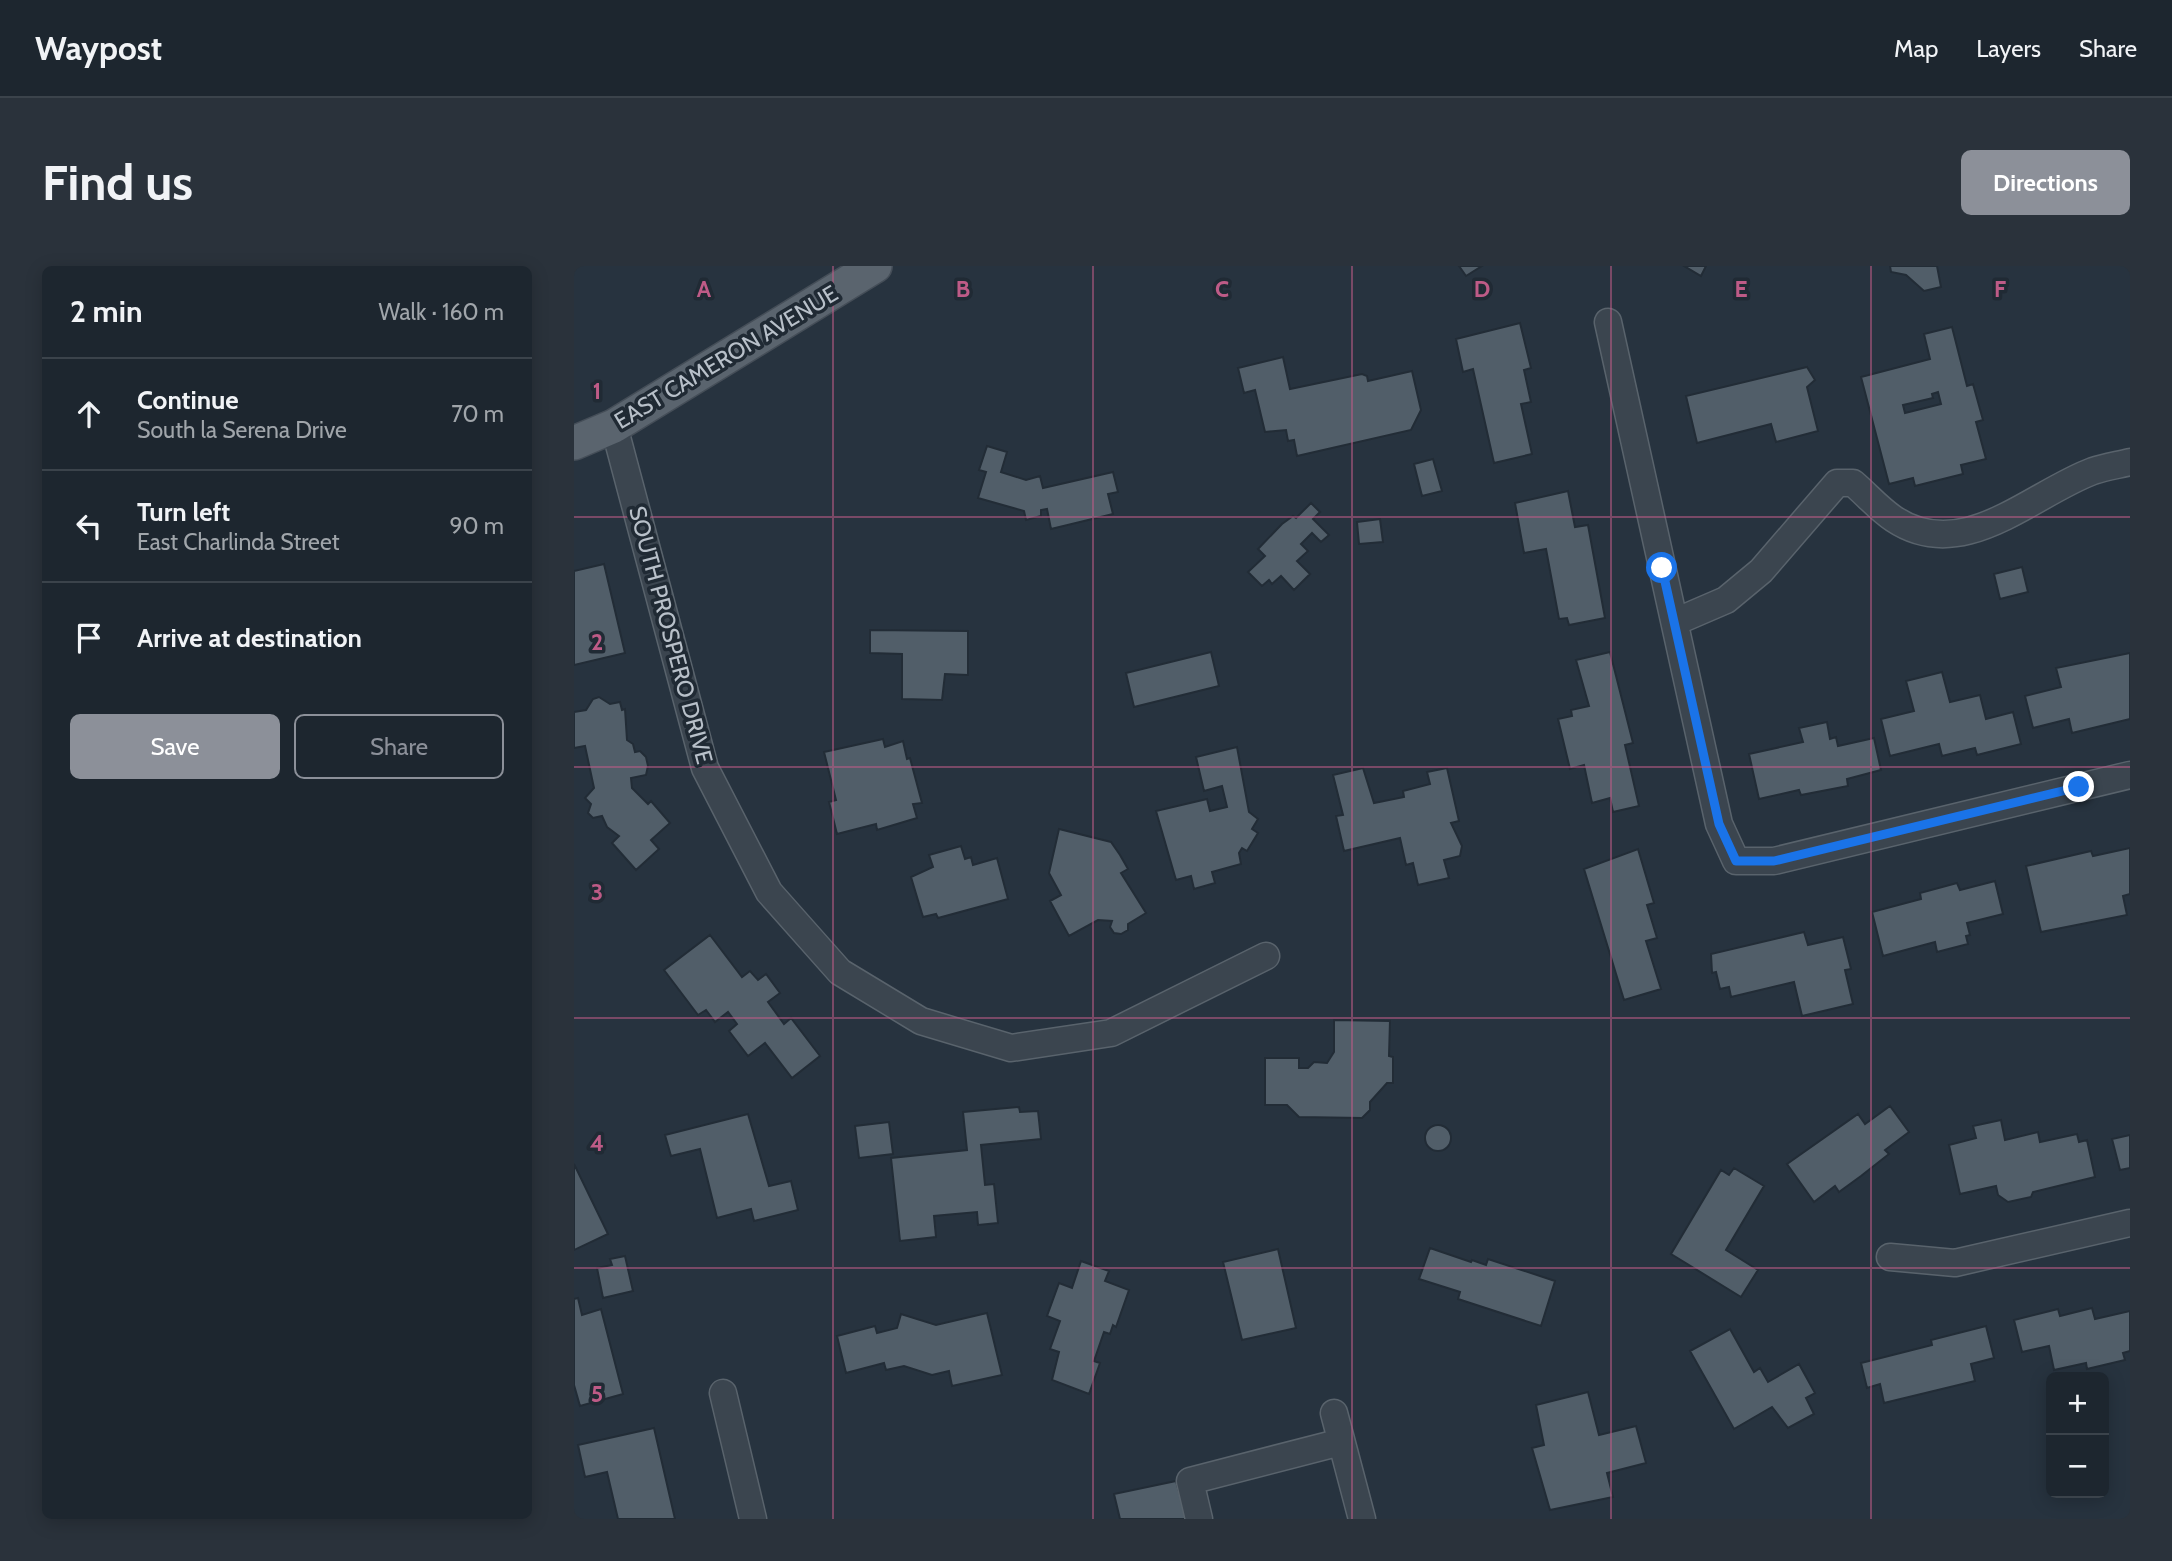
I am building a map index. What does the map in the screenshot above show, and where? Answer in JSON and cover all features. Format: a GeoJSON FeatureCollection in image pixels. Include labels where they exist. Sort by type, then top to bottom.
{"type":"FeatureCollection","features":[{"type":"Feature","properties":{"kind":"main road","name":"EAST CAMERON AVENUE"},"geometry":{"type":"LineString","coordinates":[[574,443],[614,426],[875,266]]}},
{"type":"Feature","properties":{"kind":"street"},"geometry":{"type":"LineString","coordinates":[[1608,322],[1719,824],[1736,861],[1774,861],[2130,775]]}},
{"type":"Feature","properties":{"kind":"street","name":"SOUTH PROSPERO DRIVE"},"geometry":{"type":"LineString","coordinates":[[614,426],[705,768],[769,892],[840,972],[921,1021],[1011,1048],[1111,1033],[1266,956]]}},
{"type":"Feature","properties":{"kind":"street"},"geometry":{"type":"LineString","coordinates":[[1675,622],[1726,600],[1762,571],[1837,483],[1853,483],[1894,519],[1918,530],[1949,533],[1980,529],[2092,472],[2130,462]]}},
{"type":"Feature","properties":{"kind":"street"},"geometry":{"type":"LineString","coordinates":[[1890,1256],[1955,1263],[2130,1223]]}},
{"type":"Feature","properties":{"kind":"street"},"geometry":{"type":"LineString","coordinates":[[723,1393],[753,1519]]}},
{"type":"Feature","properties":{"kind":"street"},"geometry":{"type":"LineString","coordinates":[[1334,1413],[1362,1519]]}},
{"type":"Feature","properties":{"kind":"street"},"geometry":{"type":"LineString","coordinates":[[1199,1519],[1190,1482],[1341,1442]]}},
{"type":"Feature","properties":{"kind":"building"},"geometry":{"type":"Polygon","coordinates":[[[1459,266],[1482,266],[1466,276],[1459,266]]]}},
{"type":"Feature","properties":{"kind":"building"},"geometry":{"type":"Polygon","coordinates":[[[1684,266],[1706,266],[1701,276],[1684,266]]]}},
{"type":"Feature","properties":{"kind":"building"},"geometry":{"type":"Polygon","coordinates":[[[1890,266],[1937,266],[1941,287],[1924,291],[1906,275],[1891,272],[1890,266]]]}},
{"type":"Feature","properties":{"kind":"building"},"geometry":{"type":"Polygon","coordinates":[[[1520,323],[1531,368],[1524,370],[1531,402],[1521,404],[1532,454],[1494,463],[1473,369],[1463,372],[1456,339],[1520,323]]]}},
{"type":"Feature","properties":{"kind":"building"},"geometry":{"type":"Polygon","coordinates":[[[1952,327],[1967,386],[1973,384],[1983,420],[1976,422],[1986,459],[1961,465],[1963,474],[1915,486],[1913,478],[1889,484],[1861,377],[1930,359],[1924,334],[1952,327]],[[1938,392],[1932,394],[1933,398],[1903,405],[1905,413],[1941,404],[1938,392]]]}},
{"type":"Feature","properties":{"kind":"building"},"geometry":{"type":"Polygon","coordinates":[[[1283,357],[1290,389],[1362,374],[1367,376],[1368,381],[1412,371],[1421,410],[1411,430],[1297,456],[1294,440],[1288,441],[1286,430],[1265,432],[1255,390],[1244,393],[1238,368],[1283,357]]]}},
{"type":"Feature","properties":{"kind":"building"},"geometry":{"type":"Polygon","coordinates":[[[1807,367],[1815,380],[1807,387],[1818,431],[1776,442],[1771,424],[1697,443],[1686,396],[1807,367]]]}},
{"type":"Feature","properties":{"kind":"building"},"geometry":{"type":"Polygon","coordinates":[[[987,446],[1007,452],[1001,472],[1026,480],[1040,476],[1043,488],[1113,472],[1118,492],[1108,494],[1113,514],[1051,529],[1047,509],[1041,510],[1041,516],[1026,520],[1024,511],[978,498],[986,472],[979,470],[987,446]]]}},
{"type":"Feature","properties":{"kind":"building"},"geometry":{"type":"Polygon","coordinates":[[[1433,459],[1442,491],[1422,496],[1414,464],[1433,459]]]}},
{"type":"Feature","properties":{"kind":"building"},"geometry":{"type":"Polygon","coordinates":[[[1568,491],[1575,527],[1588,525],[1605,618],[1569,625],[1567,618],[1559,619],[1546,549],[1524,553],[1515,503],[1568,491]]]}},
{"type":"Feature","properties":{"kind":"building"},"geometry":{"type":"Polygon","coordinates":[[[1311,503],[1320,512],[1313,519],[1329,535],[1321,542],[1312,533],[1301,544],[1308,551],[1297,561],[1310,574],[1294,590],[1281,576],[1272,584],[1269,580],[1262,586],[1248,572],[1265,556],[1258,549],[1282,524],[1293,516],[1296,518],[1311,503]]]}},
{"type":"Feature","properties":{"kind":"building"},"geometry":{"type":"Polygon","coordinates":[[[1380,519],[1383,542],[1359,544],[1357,522],[1380,519]]]}},
{"type":"Feature","properties":{"kind":"building"},"geometry":{"type":"Polygon","coordinates":[[[604,564],[625,653],[574,665],[574,571],[604,564]]]}},
{"type":"Feature","properties":{"kind":"building"},"geometry":{"type":"Polygon","coordinates":[[[2022,567],[2028,592],[2000,599],[1994,574],[2022,567]]]}},
{"type":"Feature","properties":{"kind":"building"},"geometry":{"type":"Polygon","coordinates":[[[870,630],[968,631],[968,675],[945,674],[942,700],[902,699],[902,654],[870,653],[870,630]]]}},
{"type":"Feature","properties":{"kind":"building"},"geometry":{"type":"Polygon","coordinates":[[[1211,652],[1219,686],[1134,707],[1126,673],[1211,652]]]}},
{"type":"Feature","properties":{"kind":"building"},"geometry":{"type":"Polygon","coordinates":[[[1610,652],[1633,743],[1625,745],[1639,806],[1613,812],[1610,798],[1592,803],[1584,765],[1570,769],[1558,719],[1572,716],[1571,710],[1589,706],[1576,660],[1610,652]]]}},
{"type":"Feature","properties":{"kind":"building"},"geometry":{"type":"Polygon","coordinates":[[[2130,653],[2130,719],[2072,733],[2069,719],[2033,728],[2025,696],[2061,687],[2056,668],[2130,653]]]}},
{"type":"Feature","properties":{"kind":"building"},"geometry":{"type":"Polygon","coordinates":[[[1942,672],[1950,702],[1980,695],[1986,719],[2013,712],[2021,744],[1977,755],[1975,748],[1942,756],[1939,744],[1890,756],[1881,719],[1914,711],[1906,681],[1942,672]]]}},
{"type":"Feature","properties":{"kind":"building"},"geometry":{"type":"Polygon","coordinates":[[[599,697],[610,704],[620,702],[622,710],[625,709],[627,740],[633,744],[635,752],[640,751],[646,757],[648,766],[646,775],[631,778],[632,788],[648,804],[651,801],[670,823],[651,840],[659,849],[636,870],[612,843],[619,836],[607,827],[602,816],[593,818],[588,813],[591,804],[585,798],[594,788],[585,746],[574,748],[574,712],[586,710],[593,699],[599,697]]]}},
{"type":"Feature","properties":{"kind":"building"},"geometry":{"type":"Polygon","coordinates":[[[1827,722],[1830,739],[1836,737],[1838,746],[1874,738],[1881,770],[1847,779],[1848,786],[1801,795],[1799,790],[1759,799],[1749,754],[1803,742],[1799,728],[1827,722]]]}},
{"type":"Feature","properties":{"kind":"building"},"geometry":{"type":"Polygon","coordinates":[[[883,739],[885,747],[903,741],[922,803],[913,804],[917,818],[877,830],[876,824],[837,834],[829,802],[836,800],[824,752],[883,739]]]}},
{"type":"Feature","properties":{"kind":"building"},"geometry":{"type":"Polygon","coordinates":[[[1237,747],[1249,812],[1258,819],[1252,829],[1258,833],[1247,851],[1242,848],[1239,853],[1241,864],[1212,872],[1215,883],[1194,889],[1191,876],[1176,880],[1156,811],[1207,799],[1210,811],[1227,807],[1222,786],[1204,791],[1196,757],[1237,747]]]}},
{"type":"Feature","properties":{"kind":"building"},"geometry":{"type":"Polygon","coordinates":[[[1363,768],[1374,803],[1404,797],[1403,791],[1430,784],[1427,772],[1447,768],[1459,821],[1451,823],[1462,846],[1460,856],[1444,860],[1449,878],[1418,885],[1413,863],[1406,865],[1400,838],[1344,851],[1336,816],[1343,815],[1333,775],[1363,768]]]}},
{"type":"Feature","properties":{"kind":"building"},"geometry":{"type":"Polygon","coordinates":[[[1059,829],[1111,842],[1120,855],[1128,869],[1121,873],[1146,913],[1128,924],[1128,930],[1121,934],[1114,933],[1110,927],[1112,921],[1098,920],[1069,936],[1050,901],[1061,895],[1049,873],[1059,829]]]}},
{"type":"Feature","properties":{"kind":"building"},"geometry":{"type":"Polygon","coordinates":[[[961,846],[965,859],[971,857],[973,865],[997,858],[1008,899],[938,918],[936,914],[923,917],[911,877],[933,867],[929,855],[961,846]]]}},
{"type":"Feature","properties":{"kind":"building"},"geometry":{"type":"Polygon","coordinates":[[[2130,848],[2130,894],[2123,896],[2127,915],[2041,932],[2026,866],[2091,851],[2093,856],[2130,848]]]}},
{"type":"Feature","properties":{"kind":"building"},"geometry":{"type":"Polygon","coordinates":[[[1638,849],[1654,903],[1647,905],[1657,938],[1646,941],[1661,989],[1624,1000],[1584,869],[1638,849]]]}},
{"type":"Feature","properties":{"kind":"building"},"geometry":{"type":"Polygon","coordinates":[[[1995,881],[2003,914],[1967,923],[1970,935],[1966,936],[1968,944],[1937,952],[1935,942],[1883,956],[1872,912],[1921,899],[1920,893],[1957,883],[1960,890],[1995,881]]]}},
{"type":"Feature","properties":{"kind":"building"},"geometry":{"type":"Polygon","coordinates":[[[1804,932],[1808,945],[1843,937],[1851,969],[1845,970],[1853,1004],[1802,1016],[1794,982],[1731,997],[1729,987],[1720,989],[1716,972],[1712,973],[1711,954],[1804,932]]]}},
{"type":"Feature","properties":{"kind":"building"},"geometry":{"type":"Polygon","coordinates":[[[710,935],[742,977],[750,971],[758,980],[766,974],[780,993],[768,1002],[784,1024],[791,1018],[820,1056],[792,1078],[765,1043],[748,1056],[729,1031],[737,1024],[728,1012],[715,1022],[706,1010],[698,1015],[664,970],[710,935]]]}},
{"type":"Feature","properties":{"kind":"building"},"geometry":{"type":"Polygon","coordinates":[[[1334,1020],[1390,1021],[1389,1056],[1393,1057],[1393,1083],[1387,1083],[1370,1102],[1370,1110],[1362,1118],[1299,1117],[1287,1105],[1265,1105],[1265,1058],[1299,1058],[1299,1068],[1308,1068],[1314,1062],[1327,1063],[1334,1052],[1334,1020]]]}},
{"type":"Feature","properties":{"kind":"building"},"geometry":{"type":"Polygon","coordinates":[[[1890,1106],[1909,1132],[1885,1150],[1889,1154],[1861,1176],[1839,1192],[1835,1186],[1814,1202],[1787,1164],[1858,1114],[1865,1124],[1890,1106]]]}},
{"type":"Feature","properties":{"kind":"building"},"geometry":{"type":"Polygon","coordinates":[[[1019,1107],[1020,1112],[1038,1111],[1041,1139],[981,1145],[985,1185],[994,1184],[998,1223],[978,1225],[977,1212],[934,1216],[936,1237],[900,1241],[891,1158],[967,1150],[963,1112],[1019,1107]]]}},
{"type":"Feature","properties":{"kind":"building"},"geometry":{"type":"Polygon","coordinates":[[[748,1114],[769,1186],[791,1181],[798,1210],[754,1221],[751,1209],[717,1218],[700,1149],[671,1156],[665,1135],[748,1114]]]}},
{"type":"Feature","properties":{"kind":"building"},"geometry":{"type":"Polygon","coordinates":[[[2001,1120],[2005,1140],[2038,1132],[2040,1142],[2077,1134],[2079,1142],[2087,1140],[2095,1177],[2033,1192],[2031,1197],[2008,1202],[1998,1195],[1996,1186],[1960,1194],[1949,1145],[1976,1138],[1973,1126],[2001,1120]]]}},
{"type":"Feature","properties":{"kind":"building"},"geometry":{"type":"Polygon","coordinates":[[[889,1122],[893,1154],[859,1158],[855,1126],[889,1122]]]}},
{"type":"Feature","properties":{"kind":"building"},"geometry":{"type":"Polygon","coordinates":[[[1438,1125],[1447,1129],[1451,1138],[1447,1147],[1438,1151],[1429,1147],[1425,1138],[1429,1129],[1438,1125]]]}},
{"type":"Feature","properties":{"kind":"building"},"geometry":{"type":"Polygon","coordinates":[[[2130,1135],[2130,1168],[2120,1170],[2112,1139],[2130,1135]]]}},
{"type":"Feature","properties":{"kind":"building"},"geometry":{"type":"Polygon","coordinates":[[[574,1164],[608,1234],[574,1250],[574,1164]]]}},
{"type":"Feature","properties":{"kind":"building"},"geometry":{"type":"Polygon","coordinates":[[[1734,1168],[1764,1186],[1726,1250],[1758,1270],[1741,1297],[1671,1254],[1721,1170],[1729,1175],[1734,1168]]]}},
{"type":"Feature","properties":{"kind":"building"},"geometry":{"type":"Polygon","coordinates":[[[1430,1248],[1486,1265],[1488,1259],[1555,1281],[1541,1326],[1458,1299],[1460,1292],[1419,1279],[1430,1248]]]}},
{"type":"Feature","properties":{"kind":"building"},"geometry":{"type":"Polygon","coordinates":[[[1278,1249],[1296,1328],[1242,1340],[1223,1262],[1278,1249]]]}},
{"type":"Feature","properties":{"kind":"building"},"geometry":{"type":"Polygon","coordinates":[[[625,1256],[633,1291],[603,1298],[597,1268],[612,1265],[610,1259],[625,1256]]]}},
{"type":"Feature","properties":{"kind":"building"},"geometry":{"type":"Polygon","coordinates":[[[1081,1261],[1109,1271],[1105,1281],[1129,1290],[1116,1327],[1113,1325],[1110,1334],[1104,1332],[1094,1361],[1100,1363],[1089,1394],[1052,1380],[1059,1352],[1050,1349],[1060,1321],[1047,1316],[1059,1283],[1072,1288],[1081,1261]]]}},
{"type":"Feature","properties":{"kind":"building"},"geometry":{"type":"Polygon","coordinates":[[[578,1298],[582,1315],[601,1309],[623,1394],[580,1406],[574,1385],[574,1299],[578,1298]]]}},
{"type":"Feature","properties":{"kind":"building"},"geometry":{"type":"Polygon","coordinates":[[[2092,1308],[2095,1319],[2130,1311],[2130,1351],[2123,1353],[2125,1360],[2087,1369],[2086,1363],[2054,1370],[2049,1346],[2022,1352],[2014,1320],[2058,1309],[2060,1316],[2092,1308]]]}},
{"type":"Feature","properties":{"kind":"building"},"geometry":{"type":"Polygon","coordinates":[[[987,1313],[1002,1375],[952,1386],[949,1371],[932,1375],[904,1366],[886,1370],[884,1363],[846,1373],[837,1336],[875,1326],[877,1333],[897,1328],[901,1314],[936,1325],[987,1313]]]}},
{"type":"Feature","properties":{"kind":"building"},"geometry":{"type":"Polygon","coordinates":[[[1986,1326],[1994,1358],[1971,1364],[1975,1381],[1884,1403],[1880,1384],[1867,1388],[1861,1363],[1932,1345],[1931,1340],[1986,1326]]]}},
{"type":"Feature","properties":{"kind":"building"},"geometry":{"type":"Polygon","coordinates":[[[1730,1329],[1754,1372],[1760,1368],[1768,1382],[1799,1364],[1815,1393],[1806,1398],[1814,1414],[1788,1428],[1772,1407],[1734,1429],[1690,1351],[1730,1329]]]}},
{"type":"Feature","properties":{"kind":"building"},"geometry":{"type":"Polygon","coordinates":[[[1588,1392],[1599,1435],[1636,1426],[1646,1463],[1607,1473],[1613,1497],[1550,1510],[1532,1448],[1544,1445],[1536,1405],[1588,1392]]]}},
{"type":"Feature","properties":{"kind":"building"},"geometry":{"type":"Polygon","coordinates":[[[654,1428],[675,1519],[618,1519],[607,1472],[585,1477],[578,1445],[654,1428]]]}},
{"type":"Feature","properties":{"kind":"building"},"geometry":{"type":"Polygon","coordinates":[[[1176,1481],[1187,1519],[1120,1519],[1114,1494],[1176,1481]]]}},
{"type":"Feature","properties":{"kind":"route"},"geometry":{"type":"LineString","coordinates":[[1662,568],[1719,824],[1736,861],[1774,861],[2079,787]]}}]}
